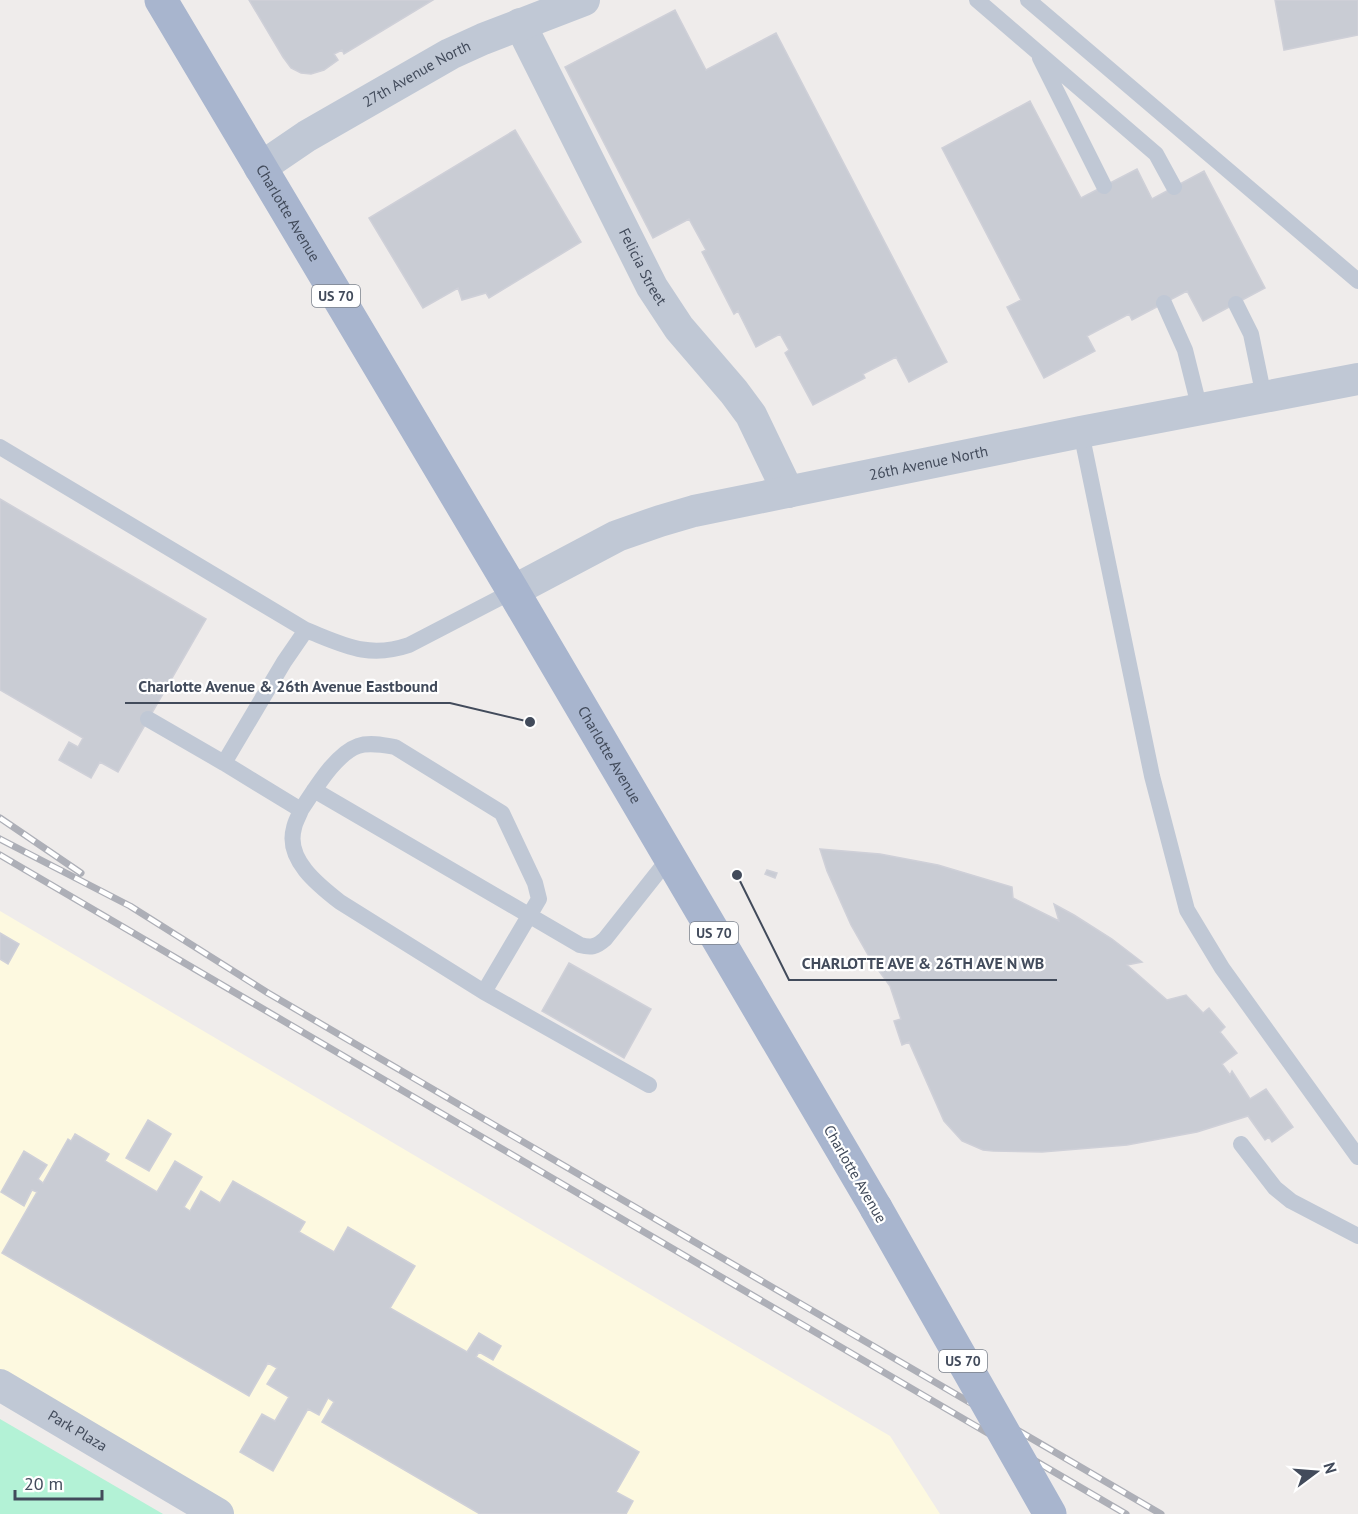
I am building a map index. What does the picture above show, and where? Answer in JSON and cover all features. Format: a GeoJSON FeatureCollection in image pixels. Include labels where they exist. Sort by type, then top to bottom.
{"type":"FeatureCollection","features":[{"type":"Feature","properties":{"kind":"main road","name":"Charlotte Avenue"},"geometry":{"type":"LineString","coordinates":[[161,0],[670,857],[876,1208],[1050,1514]]}},
{"type":"Feature","properties":{"kind":"street","name":"27th Avenue North"},"geometry":{"type":"LineString","coordinates":[[260,168],[307,136],[426,67],[483,39],[584,0]]}},
{"type":"Feature","properties":{"kind":"street","name":"Felicia Street"},"geometry":{"type":"LineString","coordinates":[[520,24],[652,287],[679,328],[751,415],[788,492]]}},
{"type":"Feature","properties":{"kind":"street","name":"26th Avenue North"},"geometry":{"type":"LineString","coordinates":[[513,591],[593,548],[637,528],[694,511],[1081,432],[1358,379]]}},
{"type":"Feature","properties":{"kind":"street","name":"Park Plaza"},"geometry":{"type":"LineString","coordinates":[[0,1385],[218,1514]]}},
{"type":"Feature","properties":{"kind":"lane"},"geometry":{"type":"LineString","coordinates":[[978,0],[1156,154],[1174,187]]}},
{"type":"Feature","properties":{"kind":"lane"},"geometry":{"type":"LineString","coordinates":[[1028,0],[1358,280]]}},
{"type":"Feature","properties":{"kind":"lane"},"geometry":{"type":"LineString","coordinates":[[1036,50],[1104,186]]}},
{"type":"Feature","properties":{"kind":"lane"},"geometry":{"type":"LineString","coordinates":[[1164,303],[1185,350],[1200,410]]}},
{"type":"Feature","properties":{"kind":"lane"},"geometry":{"type":"LineString","coordinates":[[1236,304],[1251,334],[1264,397]]}},
{"type":"Feature","properties":{"kind":"lane"},"geometry":{"type":"LineString","coordinates":[[1081,432],[1152,776],[1187,910],[1223,970],[1358,1157]]}},
{"type":"Feature","properties":{"kind":"lane"},"geometry":{"type":"LineString","coordinates":[[0,447],[306,630],[357,650],[396,650],[426,638],[513,591]]}},
{"type":"Feature","properties":{"kind":"lane"},"geometry":{"type":"LineString","coordinates":[[224,763],[284,662],[306,630]]}},
{"type":"Feature","properties":{"kind":"lane"},"geometry":{"type":"LineString","coordinates":[[148,719],[301,810]]}},
{"type":"Feature","properties":{"kind":"lane"},"geometry":{"type":"LineString","coordinates":[[484,992],[539,899],[535,883],[502,813],[395,747],[376,744],[358,746],[341,757],[314,790],[301,810],[293,829],[293,846],[298,859],[310,875],[325,891],[340,902],[484,992],[649,1085]]}},
{"type":"Feature","properties":{"kind":"lane"},"geometry":{"type":"LineString","coordinates":[[314,790],[580,945],[589,947],[605,939],[670,857]]}},
{"type":"Feature","properties":{"kind":"lane"},"geometry":{"type":"LineString","coordinates":[[1241,1144],[1275,1188],[1291,1201],[1358,1236]]}},
{"type":"Feature","properties":{"kind":"shaded area"},"geometry":{"type":"Polygon","coordinates":[[[0,911],[890,1436],[940,1514],[218,1514],[0,1385],[0,911]]]}},
{"type":"Feature","properties":{"kind":"green space"},"geometry":{"type":"Polygon","coordinates":[[[0,1419],[163,1514],[0,1514],[0,1419]]]}},
{"type":"Feature","properties":{"kind":"building"},"geometry":{"type":"Polygon","coordinates":[[[249,0],[433,0],[344,54],[342,50],[334,54],[338,60],[324,70],[311,74],[301,73],[291,68],[249,0]]]}},
{"type":"Feature","properties":{"kind":"building"},"geometry":{"type":"Polygon","coordinates":[[[1275,0],[1358,0],[1358,35],[1284,50],[1275,0]]]}},
{"type":"Feature","properties":{"kind":"building"},"geometry":{"type":"Polygon","coordinates":[[[675,10],[706,70],[776,33],[947,362],[909,382],[896,357],[863,374],[865,378],[813,405],[785,353],[789,350],[780,334],[756,347],[738,311],[734,314],[702,252],[706,250],[689,219],[653,238],[565,67],[675,10]]]}},
{"type":"Feature","properties":{"kind":"building"},"geometry":{"type":"Polygon","coordinates":[[[1030,101],[1081,198],[1137,169],[1152,199],[1204,171],[1265,288],[1203,321],[1187,291],[1132,320],[1129,314],[1087,336],[1095,351],[1044,378],[1007,307],[1021,300],[942,148],[1030,101]]]}},
{"type":"Feature","properties":{"kind":"building"},"geometry":{"type":"Polygon","coordinates":[[[515,130],[581,242],[489,298],[486,293],[462,300],[458,288],[423,308],[369,218],[515,130]]]}},
{"type":"Feature","properties":{"kind":"building"},"geometry":{"type":"Polygon","coordinates":[[[0,499],[206,619],[118,772],[100,762],[91,778],[59,760],[69,742],[78,747],[83,738],[0,690],[0,499]]]}},
{"type":"Feature","properties":{"kind":"building"},"geometry":{"type":"Polygon","coordinates":[[[820,849],[880,854],[938,865],[1012,887],[1013,898],[1059,921],[1054,904],[1074,915],[1112,939],[1142,962],[1127,965],[1167,1000],[1186,995],[1203,1013],[1209,1008],[1225,1027],[1220,1032],[1237,1053],[1222,1064],[1230,1075],[1232,1071],[1250,1099],[1266,1089],[1293,1127],[1272,1142],[1269,1137],[1265,1140],[1248,1116],[1197,1132],[1127,1145],[1042,1152],[983,1150],[962,1141],[944,1121],[909,1042],[902,1045],[894,1021],[901,1019],[890,986],[871,960],[851,925],[827,871],[820,849]]]}},
{"type":"Feature","properties":{"kind":"building"},"geometry":{"type":"Polygon","coordinates":[[[767,870],[777,873],[775,878],[765,874],[767,870]]]}},
{"type":"Feature","properties":{"kind":"building"},"geometry":{"type":"Polygon","coordinates":[[[0,933],[19,944],[8,964],[0,959],[0,933]]]}},
{"type":"Feature","properties":{"kind":"building"},"geometry":{"type":"Polygon","coordinates":[[[569,963],[651,1009],[624,1058],[542,1011],[569,963]]]}},
{"type":"Feature","properties":{"kind":"building"},"geometry":{"type":"Polygon","coordinates":[[[148,1120],[171,1134],[149,1171],[126,1158],[148,1120]]]}},
{"type":"Feature","properties":{"kind":"building"},"geometry":{"type":"Polygon","coordinates":[[[75,1134],[109,1154],[105,1161],[157,1192],[175,1161],[202,1177],[184,1207],[190,1211],[201,1191],[220,1203],[233,1181],[305,1222],[299,1232],[334,1252],[348,1227],[415,1266],[390,1308],[467,1352],[479,1333],[501,1346],[493,1360],[479,1352],[476,1357],[639,1452],[616,1492],[633,1501],[626,1514],[480,1514],[322,1422],[334,1402],[328,1398],[319,1415],[308,1409],[273,1471],[240,1452],[262,1414],[275,1421],[289,1397],[267,1384],[277,1368],[268,1363],[249,1396],[2,1253],[37,1192],[32,1190],[24,1206],[1,1192],[24,1151],[47,1165],[38,1179],[43,1183],[68,1139],[71,1141],[75,1134]]]}},
{"type":"Feature","properties":{"kind":"railway"},"geometry":{"type":"LineString","coordinates":[[0,818],[81,873]]}},
{"type":"Feature","properties":{"kind":"railway"},"geometry":{"type":"LineString","coordinates":[[0,839],[130,906],[268,993],[1161,1514]]}},
{"type":"Feature","properties":{"kind":"railway"},"geometry":{"type":"LineString","coordinates":[[0,855],[1126,1514]]}},
{"type":"Feature","properties":{"kind":"place","name":"Charlotte Avenue & 26th Avenue Eastbound"},"geometry":{"type":"Point","coordinates":[530,722]}},
{"type":"Feature","properties":{"kind":"place","name":"CHARLOTTE AVE & 26TH AVE N WB"},"geometry":{"type":"Point","coordinates":[737,875]}}]}
